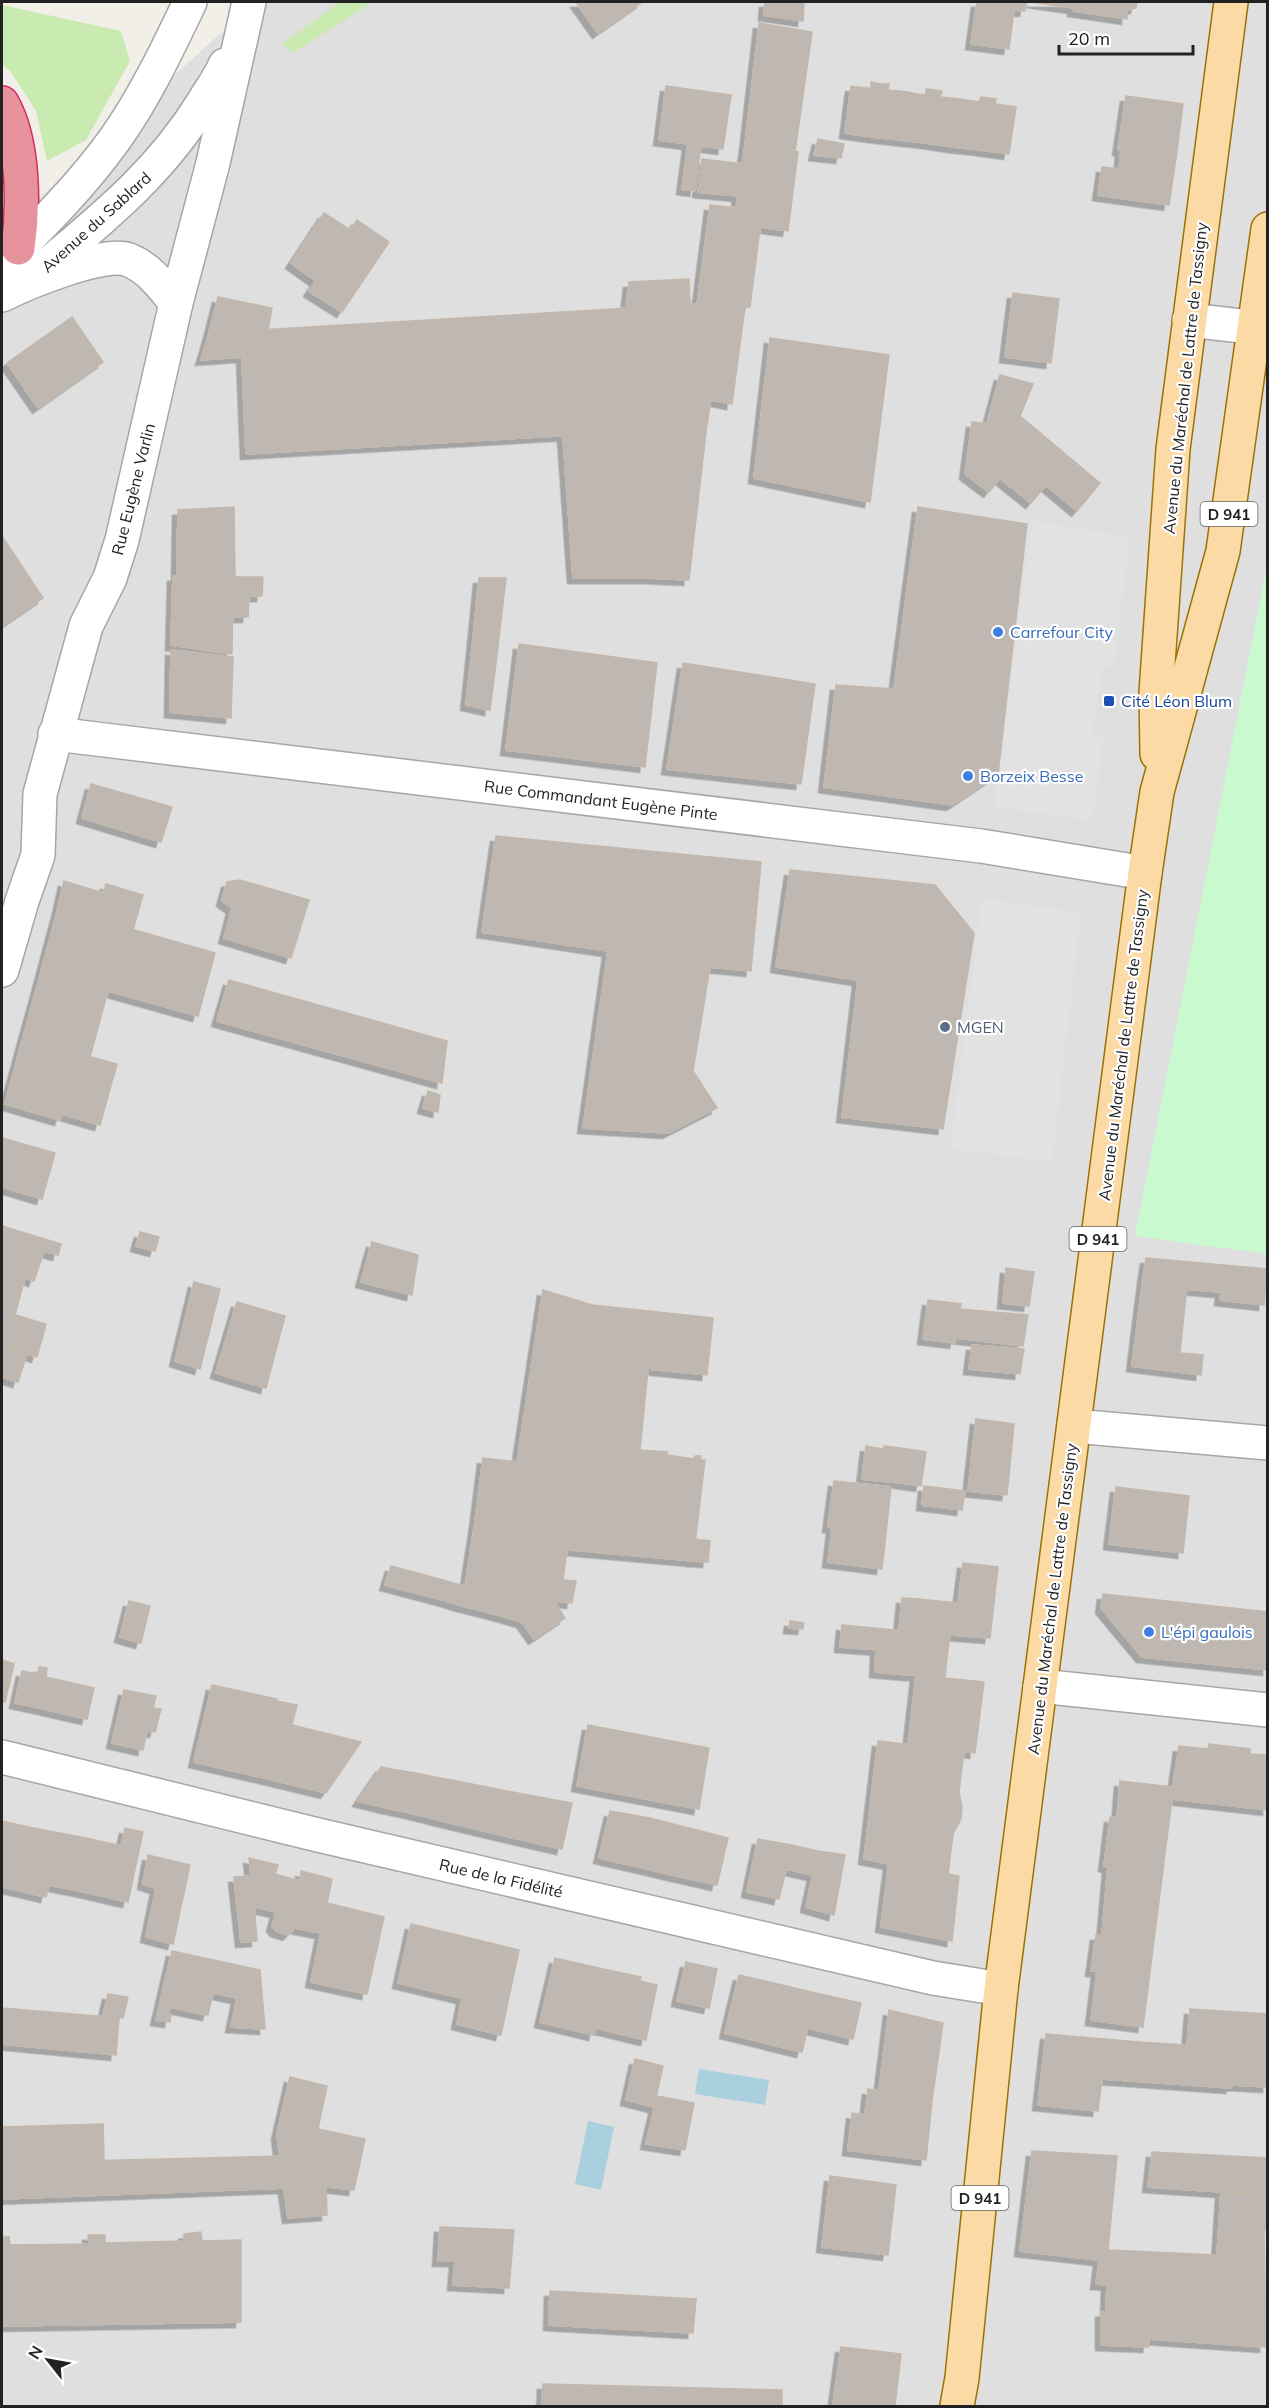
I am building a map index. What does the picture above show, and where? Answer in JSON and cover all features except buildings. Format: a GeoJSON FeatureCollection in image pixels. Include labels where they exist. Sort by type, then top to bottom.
{"type":"FeatureCollection","features":[{"type":"Feature","properties":{"kind":"highway"},"geometry":{"type":"LineString","coordinates":[[2,104],[17,148],[22,216],[12,273]]}},
{"type":"Feature","properties":{"kind":"main road","name":"Avenue du Maréchal de Lattre de Tassigny"},"geometry":{"type":"LineString","coordinates":[[1157,792],[1156,693],[1173,448],[1231,2]]}},
{"type":"Feature","properties":{"kind":"main road","name":"Avenue du Maréchal de Lattre de Tassigny"},"geometry":{"type":"LineString","coordinates":[[957,2406],[962,2378],[1001,1989],[1157,792],[1223,551],[1261,328],[1268,229]]}},
{"type":"Feature","properties":{"kind":"street","name":"Avenue du Sablard"},"geometry":{"type":"LineString","coordinates":[[12,273],[68,197],[116,138],[162,60],[190,2]]}},
{"type":"Feature","properties":{"kind":"street"},"geometry":{"type":"LineString","coordinates":[[240,2],[250,2]]}},
{"type":"Feature","properties":{"kind":"street","name":"Avenue du Sablard"},"geometry":{"type":"LineString","coordinates":[[12,273],[138,186],[185,132],[224,69],[250,2]]}},
{"type":"Feature","properties":{"kind":"street","name":"Rue Eugène Varlin"},"geometry":{"type":"LineString","coordinates":[[2,970],[38,855],[40,794],[86,626],[110,578],[122,540],[176,303],[213,163],[250,2]]}},
{"type":"Feature","properties":{"kind":"street","name":"Avenue du Sablard"},"geometry":{"type":"LineString","coordinates":[[12,273],[92,261],[126,259],[155,277],[176,303]]}},
{"type":"Feature","properties":{"kind":"street"},"geometry":{"type":"LineString","coordinates":[[1190,320],[1261,328]]}},
{"type":"Feature","properties":{"kind":"street","name":"Rue Commandant Eugène Pinte"},"geometry":{"type":"LineString","coordinates":[[56,734],[958,843],[1146,873]]}},
{"type":"Feature","properties":{"kind":"street"},"geometry":{"type":"LineString","coordinates":[[1074,1426],[1268,1443]]}},
{"type":"Feature","properties":{"kind":"street"},"geometry":{"type":"LineString","coordinates":[[1040,1686],[1268,1710]]}},
{"type":"Feature","properties":{"kind":"street","name":"Rue de la Fidélité"},"geometry":{"type":"LineString","coordinates":[[2,1757],[318,1835],[933,1978],[1001,1989]]}},
{"type":"Feature","properties":{"kind":"shaded area"},"geometry":{"type":"Polygon","coordinates":[[[255,2],[1267,2],[1267,2406],[2,2406],[2,232],[255,2]]]}},
{"type":"Feature","properties":{"kind":"shaded area"},"geometry":{"type":"Polygon","coordinates":[[[1032,521],[1130,537],[1114,668],[1102,666],[1092,734],[1103,739],[1093,821],[995,807],[1032,521]]]}},
{"type":"Feature","properties":{"kind":"shaded area"},"geometry":{"type":"Polygon","coordinates":[[[982,899],[1081,912],[1052,1162],[950,1149],[982,899]]]}},
{"type":"Feature","properties":{"kind":"green space"},"geometry":{"type":"Polygon","coordinates":[[[340,2],[373,2],[293,53],[282,44],[340,2]]]}},
{"type":"Feature","properties":{"kind":"green space"},"geometry":{"type":"Polygon","coordinates":[[[2,5],[121,31],[130,61],[86,140],[47,161],[36,111],[11,72],[2,64],[2,5]]]}},
{"type":"Feature","properties":{"kind":"green space"},"geometry":{"type":"Polygon","coordinates":[[[1267,566],[1267,1254],[1135,1236],[1267,566]]]}},
{"type":"Feature","properties":{"kind":"water"},"geometry":{"type":"Polygon","coordinates":[[[699,2069],[769,2080],[765,2105],[695,2094],[699,2069]]]}},
{"type":"Feature","properties":{"kind":"water"},"geometry":{"type":"Polygon","coordinates":[[[588,2121],[614,2127],[601,2190],[575,2184],[588,2121]]]}},
{"type":"Feature","properties":{"kind":"place","name":"Carrefour City"},"geometry":{"type":"Point","coordinates":[998,632]}},
{"type":"Feature","properties":{"kind":"place","name":"Cité Léon Blum"},"geometry":{"type":"Point","coordinates":[1109,701]}},
{"type":"Feature","properties":{"kind":"place","name":"Borzeix Besse"},"geometry":{"type":"Point","coordinates":[968,776]}},
{"type":"Feature","properties":{"kind":"place","name":"MGEN"},"geometry":{"type":"Point","coordinates":[945,1027]}},
{"type":"Feature","properties":{"kind":"place","name":"L'épi gaulois"},"geometry":{"type":"Point","coordinates":[1149,1632]}}]}
